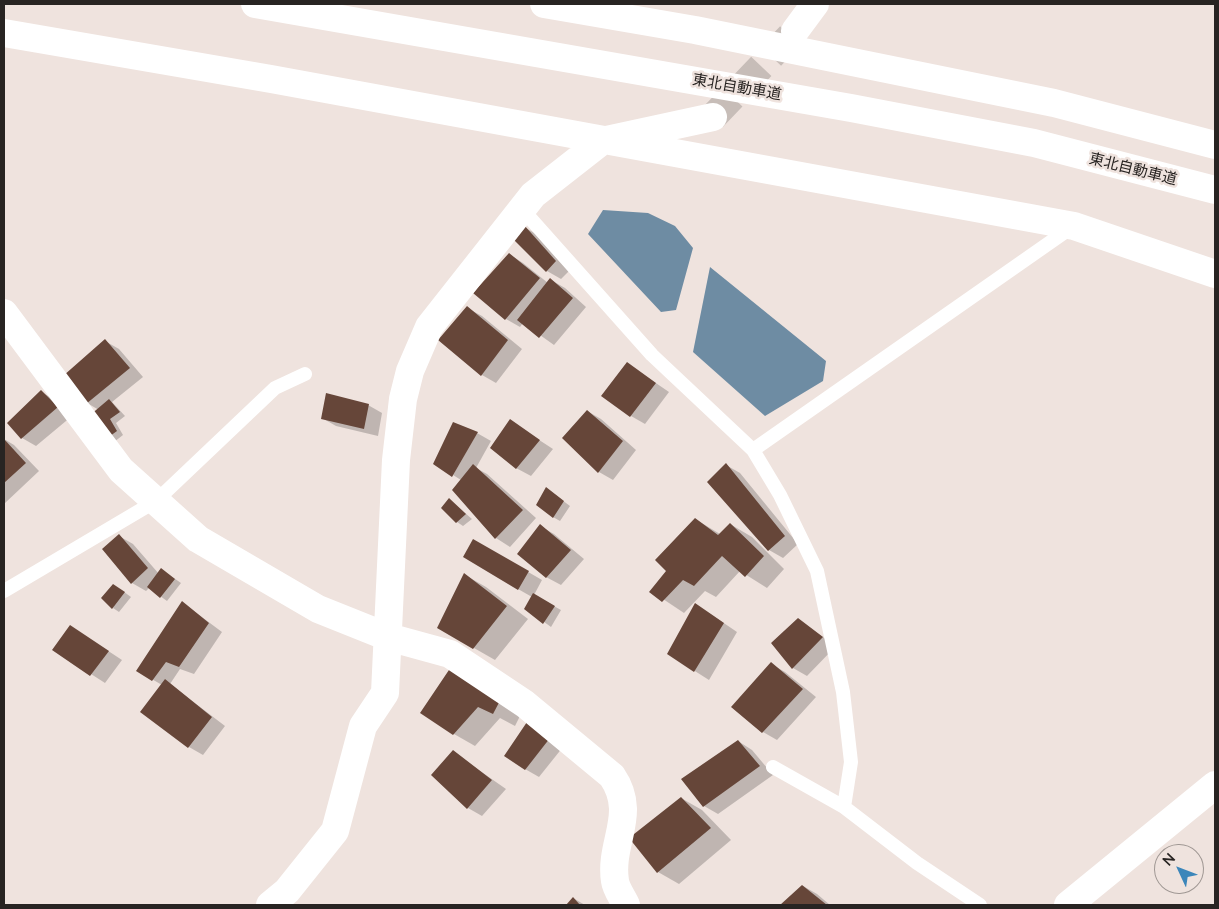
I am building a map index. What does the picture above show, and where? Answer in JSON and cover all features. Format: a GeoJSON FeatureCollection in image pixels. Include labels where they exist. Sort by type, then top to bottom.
{"type":"FeatureCollection","features":[{"type":"Feature","properties":{"kind":"main road","name":"東北自動車道"},"geometry":{"type":"LineString","coordinates":[[255,4],[861,110],[1034,144],[1215,190]]}},
{"type":"Feature","properties":{"kind":"main road"},"geometry":{"type":"LineString","coordinates":[[544,4],[695,30],[1054,103],[1215,145]]}},
{"type":"Feature","properties":{"kind":"main road"},"geometry":{"type":"LineString","coordinates":[[795,31],[815,4]]}},
{"type":"Feature","properties":{"kind":"main road"},"geometry":{"type":"LineString","coordinates":[[4,33],[271,79],[1074,226],[1215,274]]}},
{"type":"Feature","properties":{"kind":"main road"},"geometry":{"type":"LineString","coordinates":[[270,905],[288,891],[335,831],[363,726],[385,693],[396,460],[403,399],[410,371],[430,327],[533,195],[602,141],[712,117]]}},
{"type":"Feature","properties":{"kind":"main road"},"geometry":{"type":"LineString","coordinates":[[4,313],[121,470],[198,539],[318,609],[388,637],[450,654],[525,704],[612,776],[622,791],[623,818],[614,860],[615,883],[626,905]]}},
{"type":"Feature","properties":{"kind":"main road"},"geometry":{"type":"LineString","coordinates":[[1068,905],[1215,785]]}},
{"type":"Feature","properties":{"kind":"lane"},"geometry":{"type":"LineString","coordinates":[[522,208],[652,355],[753,450],[780,494],[817,572],[843,692],[851,762],[844,807]]}},
{"type":"Feature","properties":{"kind":"lane"},"geometry":{"type":"LineString","coordinates":[[753,450],[1074,226]]}},
{"type":"Feature","properties":{"kind":"lane"},"geometry":{"type":"LineString","coordinates":[[4,591],[156,501],[275,388],[306,374]]}},
{"type":"Feature","properties":{"kind":"lane"},"geometry":{"type":"LineString","coordinates":[[773,767],[844,807],[916,862],[980,905]]}},
{"type":"Feature","properties":{"kind":"water"},"geometry":{"type":"Polygon","coordinates":[[[603,210],[648,213],[675,226],[693,248],[676,310],[661,312],[588,234],[603,210]]]}},
{"type":"Feature","properties":{"kind":"water"},"geometry":{"type":"Polygon","coordinates":[[[710,267],[826,361],[823,381],[765,416],[693,352],[710,267]]]}},
{"type":"Feature","properties":{"kind":"building"},"geometry":{"type":"Polygon","coordinates":[[[524,225],[556,261],[546,272],[511,237],[524,225]]]}},
{"type":"Feature","properties":{"kind":"building"},"geometry":{"type":"Polygon","coordinates":[[[509,253],[540,278],[505,320],[473,293],[509,253]]]}},
{"type":"Feature","properties":{"kind":"building"},"geometry":{"type":"Polygon","coordinates":[[[550,278],[573,298],[539,338],[517,320],[550,278]]]}},
{"type":"Feature","properties":{"kind":"building"},"geometry":{"type":"Polygon","coordinates":[[[467,306],[508,340],[481,376],[438,340],[467,306]]]}},
{"type":"Feature","properties":{"kind":"building"},"geometry":{"type":"Polygon","coordinates":[[[105,339],[130,368],[86,404],[63,376],[105,339]]]}},
{"type":"Feature","properties":{"kind":"building"},"geometry":{"type":"Polygon","coordinates":[[[627,362],[656,383],[630,417],[601,396],[627,362]]]}},
{"type":"Feature","properties":{"kind":"building"},"geometry":{"type":"Polygon","coordinates":[[[41,390],[58,407],[21,439],[7,423],[41,390]]]}},
{"type":"Feature","properties":{"kind":"building"},"geometry":{"type":"Polygon","coordinates":[[[326,393],[369,404],[364,429],[321,419],[326,393]]]}},
{"type":"Feature","properties":{"kind":"building"},"geometry":{"type":"Polygon","coordinates":[[[109,399],[120,412],[110,419],[117,431],[106,439],[89,416],[109,399]]]}},
{"type":"Feature","properties":{"kind":"building"},"geometry":{"type":"Polygon","coordinates":[[[587,410],[623,441],[598,473],[562,438],[587,410]]]}},
{"type":"Feature","properties":{"kind":"building"},"geometry":{"type":"Polygon","coordinates":[[[510,419],[540,440],[516,469],[490,448],[510,419]]]}},
{"type":"Feature","properties":{"kind":"building"},"geometry":{"type":"Polygon","coordinates":[[[453,422],[478,432],[452,477],[433,464],[453,422]]]}},
{"type":"Feature","properties":{"kind":"building"},"geometry":{"type":"Polygon","coordinates":[[[4,439],[26,463],[4,483],[4,439]]]}},
{"type":"Feature","properties":{"kind":"building"},"geometry":{"type":"Polygon","coordinates":[[[726,463],[785,536],[768,551],[707,482],[726,463]]]}},
{"type":"Feature","properties":{"kind":"building"},"geometry":{"type":"Polygon","coordinates":[[[473,464],[523,510],[495,539],[452,490],[473,464]]]}},
{"type":"Feature","properties":{"kind":"building"},"geometry":{"type":"Polygon","coordinates":[[[546,487],[564,501],[553,518],[536,505],[546,487]]]}},
{"type":"Feature","properties":{"kind":"building"},"geometry":{"type":"Polygon","coordinates":[[[449,498],[466,514],[456,523],[441,508],[449,498]]]}},
{"type":"Feature","properties":{"kind":"building"},"geometry":{"type":"Polygon","coordinates":[[[695,518],[718,535],[730,523],[764,556],[745,577],[722,556],[694,586],[683,580],[662,602],[649,592],[666,571],[655,560],[695,518]]]}},
{"type":"Feature","properties":{"kind":"building"},"geometry":{"type":"Polygon","coordinates":[[[540,524],[571,550],[546,578],[517,554],[540,524]]]}},
{"type":"Feature","properties":{"kind":"building"},"geometry":{"type":"Polygon","coordinates":[[[119,534],[148,568],[131,584],[102,549],[119,534]]]}},
{"type":"Feature","properties":{"kind":"building"},"geometry":{"type":"Polygon","coordinates":[[[473,539],[529,571],[518,590],[463,557],[473,539]]]}},
{"type":"Feature","properties":{"kind":"building"},"geometry":{"type":"Polygon","coordinates":[[[161,568],[175,579],[160,598],[147,587],[161,568]]]}},
{"type":"Feature","properties":{"kind":"building"},"geometry":{"type":"Polygon","coordinates":[[[464,573],[507,606],[473,649],[437,628],[464,573]]]}},
{"type":"Feature","properties":{"kind":"building"},"geometry":{"type":"Polygon","coordinates":[[[113,584],[125,592],[112,609],[101,598],[113,584]]]}},
{"type":"Feature","properties":{"kind":"building"},"geometry":{"type":"Polygon","coordinates":[[[533,593],[555,606],[543,624],[524,609],[533,593]]]}},
{"type":"Feature","properties":{"kind":"building"},"geometry":{"type":"Polygon","coordinates":[[[182,601],[209,623],[179,667],[166,662],[152,681],[136,671],[182,601]]]}},
{"type":"Feature","properties":{"kind":"building"},"geometry":{"type":"Polygon","coordinates":[[[695,603],[724,623],[694,672],[667,654],[695,603]]]}},
{"type":"Feature","properties":{"kind":"building"},"geometry":{"type":"Polygon","coordinates":[[[798,618],[823,637],[792,669],[771,643],[798,618]]]}},
{"type":"Feature","properties":{"kind":"building"},"geometry":{"type":"Polygon","coordinates":[[[70,625],[109,651],[90,676],[52,650],[70,625]]]}},
{"type":"Feature","properties":{"kind":"building"},"geometry":{"type":"Polygon","coordinates":[[[771,662],[803,689],[762,733],[731,707],[771,662]]]}},
{"type":"Feature","properties":{"kind":"building"},"geometry":{"type":"Polygon","coordinates":[[[453,664],[503,695],[493,714],[478,707],[453,735],[420,713],[453,664]]]}},
{"type":"Feature","properties":{"kind":"building"},"geometry":{"type":"Polygon","coordinates":[[[165,679],[212,717],[188,748],[140,712],[165,679]]]}},
{"type":"Feature","properties":{"kind":"building"},"geometry":{"type":"Polygon","coordinates":[[[527,722],[550,738],[525,770],[504,756],[527,722]]]}},
{"type":"Feature","properties":{"kind":"building"},"geometry":{"type":"Polygon","coordinates":[[[738,740],[760,766],[703,807],[681,779],[738,740]]]}},
{"type":"Feature","properties":{"kind":"building"},"geometry":{"type":"Polygon","coordinates":[[[453,750],[492,780],[467,809],[431,775],[453,750]]]}},
{"type":"Feature","properties":{"kind":"building"},"geometry":{"type":"Polygon","coordinates":[[[681,797],[711,828],[657,873],[629,838],[681,797]]]}},
{"type":"Feature","properties":{"kind":"building"},"geometry":{"type":"Polygon","coordinates":[[[802,885],[827,905],[780,905],[802,885]]]}},
{"type":"Feature","properties":{"kind":"building"},"geometry":{"type":"Polygon","coordinates":[[[573,897],[580,905],[566,905],[573,897]]]}},
{"type":"Feature","properties":{"kind":"tunnel"},"geometry":{"type":"LineString","coordinates":[[713,117],[794,32]]}}]}
